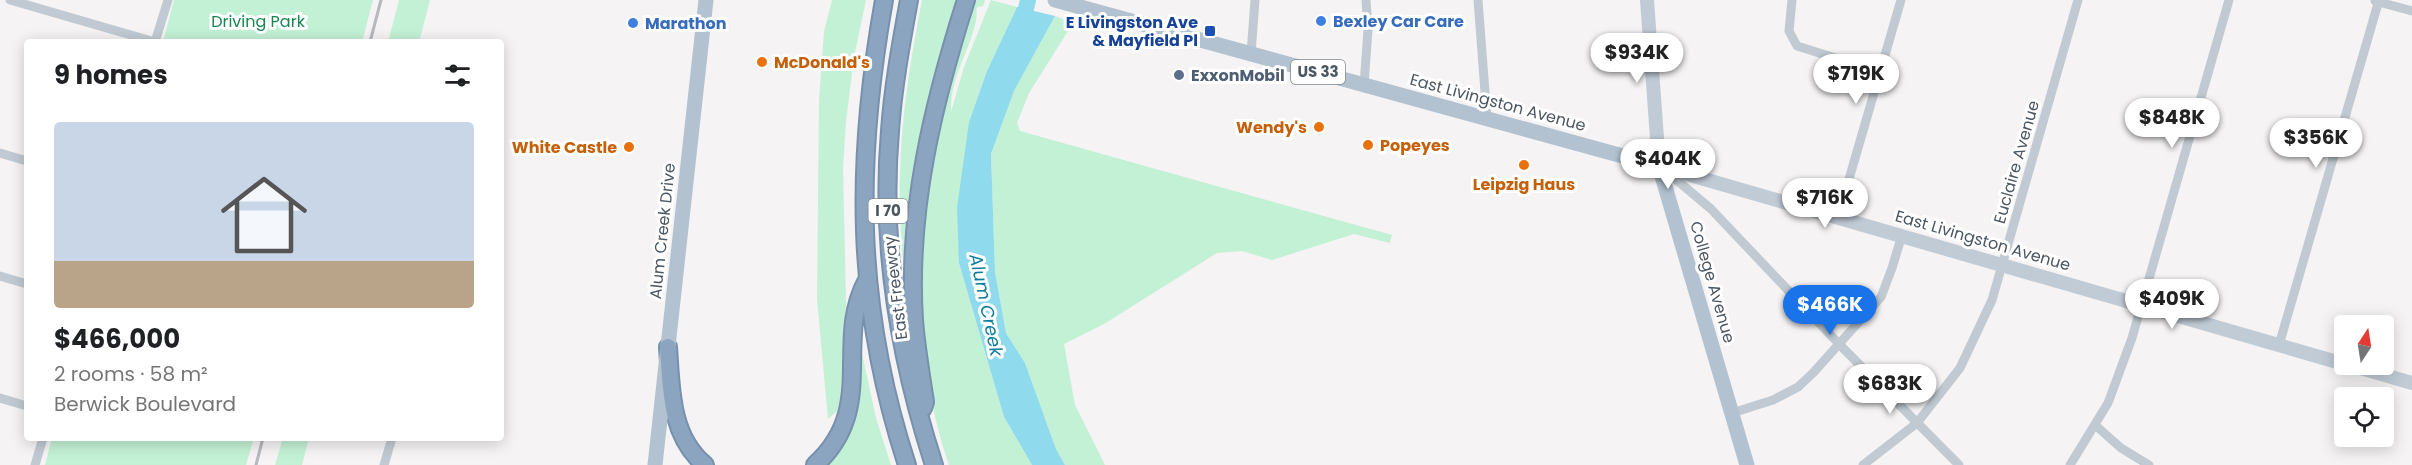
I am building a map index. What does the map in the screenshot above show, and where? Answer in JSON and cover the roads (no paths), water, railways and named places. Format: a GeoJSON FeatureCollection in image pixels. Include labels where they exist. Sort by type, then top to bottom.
{"type":"FeatureCollection","features":[{"type":"Feature","properties":{"kind":"highway","name":"East Freeway"},"geometry":{"type":"LineString","coordinates":[[884,0],[866,132],[863,206],[867,280],[884,380],[907,465]]}},
{"type":"Feature","properties":{"kind":"highway","name":"East Freeway"},"geometry":{"type":"LineString","coordinates":[[909,0],[897,65],[890,131],[887,200],[890,262],[906,366],[934,465]]}},
{"type":"Feature","properties":{"kind":"highway"},"geometry":{"type":"LineString","coordinates":[[920,420],[925,402],[914,320],[914,249],[917,208],[927,142],[966,0]]}},
{"type":"Feature","properties":{"kind":"highway"},"geometry":{"type":"LineString","coordinates":[[815,465],[836,443],[846,419],[850,402],[858,297],[867,280]]}},
{"type":"Feature","properties":{"kind":"highway"},"geometry":{"type":"LineString","coordinates":[[668,347],[676,420],[690,448],[705,465]]}},
{"type":"Feature","properties":{"kind":"main road","name":"Alum Creek Drive"},"geometry":{"type":"LineString","coordinates":[[655,465],[706,0]]}},
{"type":"Feature","properties":{"kind":"main road","name":"College Avenue"},"geometry":{"type":"LineString","coordinates":[[1647,0],[1659,166],[1747,465]]}},
{"type":"Feature","properties":{"kind":"main road","name":"East Livingston Avenue"},"geometry":{"type":"LineString","coordinates":[[1062,2],[1659,166],[2334,361]]}},
{"type":"Feature","properties":{"kind":"main road","name":"East Livingston Avenue"},"geometry":{"type":"LineString","coordinates":[[2384,375],[2412,383]]}},
{"type":"Feature","properties":{"kind":"street"},"geometry":{"type":"LineString","coordinates":[[10,0],[145,39]]}},
{"type":"Feature","properties":{"kind":"street"},"geometry":{"type":"LineString","coordinates":[[156,39],[168,0]]}},
{"type":"Feature","properties":{"kind":"street"},"geometry":{"type":"LineString","coordinates":[[1251,54],[1255,0]]}},
{"type":"Feature","properties":{"kind":"street"},"geometry":{"type":"LineString","coordinates":[[1364,85],[1368,30],[1366,0]]}},
{"type":"Feature","properties":{"kind":"street"},"geometry":{"type":"LineString","coordinates":[[1478,0],[1487,118]]}},
{"type":"Feature","properties":{"kind":"street"},"geometry":{"type":"LineString","coordinates":[[1792,0],[1789,31],[1797,46],[1880,72]]}},
{"type":"Feature","properties":{"kind":"street"},"geometry":{"type":"LineString","coordinates":[[1838,217],[1901,0]]}},
{"type":"Feature","properties":{"kind":"street","name":"Euclaire Avenue"},"geometry":{"type":"LineString","coordinates":[[1863,465],[1917,423],[1960,368],[1992,300],[2078,0]]}},
{"type":"Feature","properties":{"kind":"street"},"geometry":{"type":"LineString","coordinates":[[2070,465],[2096,425],[2121,372],[2229,0]]}},
{"type":"Feature","properties":{"kind":"street"},"geometry":{"type":"LineString","coordinates":[[2279,345],[2376,1],[2412,11]]}},
{"type":"Feature","properties":{"kind":"street"},"geometry":{"type":"LineString","coordinates":[[0,153],[24,160]]}},
{"type":"Feature","properties":{"kind":"street"},"geometry":{"type":"LineString","coordinates":[[1659,166],[1710,209],[1959,465]]}},
{"type":"Feature","properties":{"kind":"street"},"geometry":{"type":"LineString","coordinates":[[1732,413],[1773,400],[1798,387],[1840,345],[1881,297],[1902,235]]}},
{"type":"Feature","properties":{"kind":"street"},"geometry":{"type":"LineString","coordinates":[[0,276],[24,283]]}},
{"type":"Feature","properties":{"kind":"street"},"geometry":{"type":"LineString","coordinates":[[0,398],[24,405]]}},
{"type":"Feature","properties":{"kind":"street"},"geometry":{"type":"LineString","coordinates":[[2096,425],[2121,448],[2149,465]]}},
{"type":"Feature","properties":{"kind":"street"},"geometry":{"type":"LineString","coordinates":[[35,465],[42,441]]}},
{"type":"Feature","properties":{"kind":"street"},"geometry":{"type":"LineString","coordinates":[[384,465],[391,441]]}},
{"type":"Feature","properties":{"kind":"water"},"geometry":{"type":"Polygon","coordinates":[[[1017,7],[1055,16],[1014,91],[991,154],[995,272],[1006,333],[1025,363],[1056,449],[1065,465],[1032,465],[1004,417],[959,263],[957,208],[969,122],[987,71],[1017,7]]]}},
{"type":"Feature","properties":{"kind":"waterway","name":"Alum Creek"},"geometry":{"type":"LineString","coordinates":[[1021,30],[1028,0]]}},
{"type":"Feature","properties":{"kind":"railway"},"geometry":{"type":"LineString","coordinates":[[371,39],[381,0]]}},
{"type":"Feature","properties":{"kind":"railway"},"geometry":{"type":"LineString","coordinates":[[256,465],[262,441]]}},
{"type":"Feature","properties":{"kind":"place","name":"Bexley Car Care"},"geometry":{"type":"Point","coordinates":[1321,21]}},
{"type":"Feature","properties":{"kind":"place","name":"Marathon"},"geometry":{"type":"Point","coordinates":[633,23]}},
{"type":"Feature","properties":{"kind":"place","name":"E Livingston Ave & Mayfield Pl"},"geometry":{"type":"Point","coordinates":[1210,31]}},
{"type":"Feature","properties":{"kind":"place","name":"McDonald's"},"geometry":{"type":"Point","coordinates":[762,62]}},
{"type":"Feature","properties":{"kind":"place","name":"ExxonMobil"},"geometry":{"type":"Point","coordinates":[1179,75]}},
{"type":"Feature","properties":{"kind":"place","name":"Wendy's"},"geometry":{"type":"Point","coordinates":[1319,127]}},
{"type":"Feature","properties":{"kind":"place","name":"Popeyes"},"geometry":{"type":"Point","coordinates":[1368,145]}},
{"type":"Feature","properties":{"kind":"place","name":"White Castle"},"geometry":{"type":"Point","coordinates":[629,147]}},
{"type":"Feature","properties":{"kind":"place","name":"Leipzig Haus"},"geometry":{"type":"Point","coordinates":[1524,165]}},
{"type":"Feature","properties":{"kind":"park label","name":"Driving Park"},"geometry":{"type":"Point","coordinates":[258,21]}}]}
